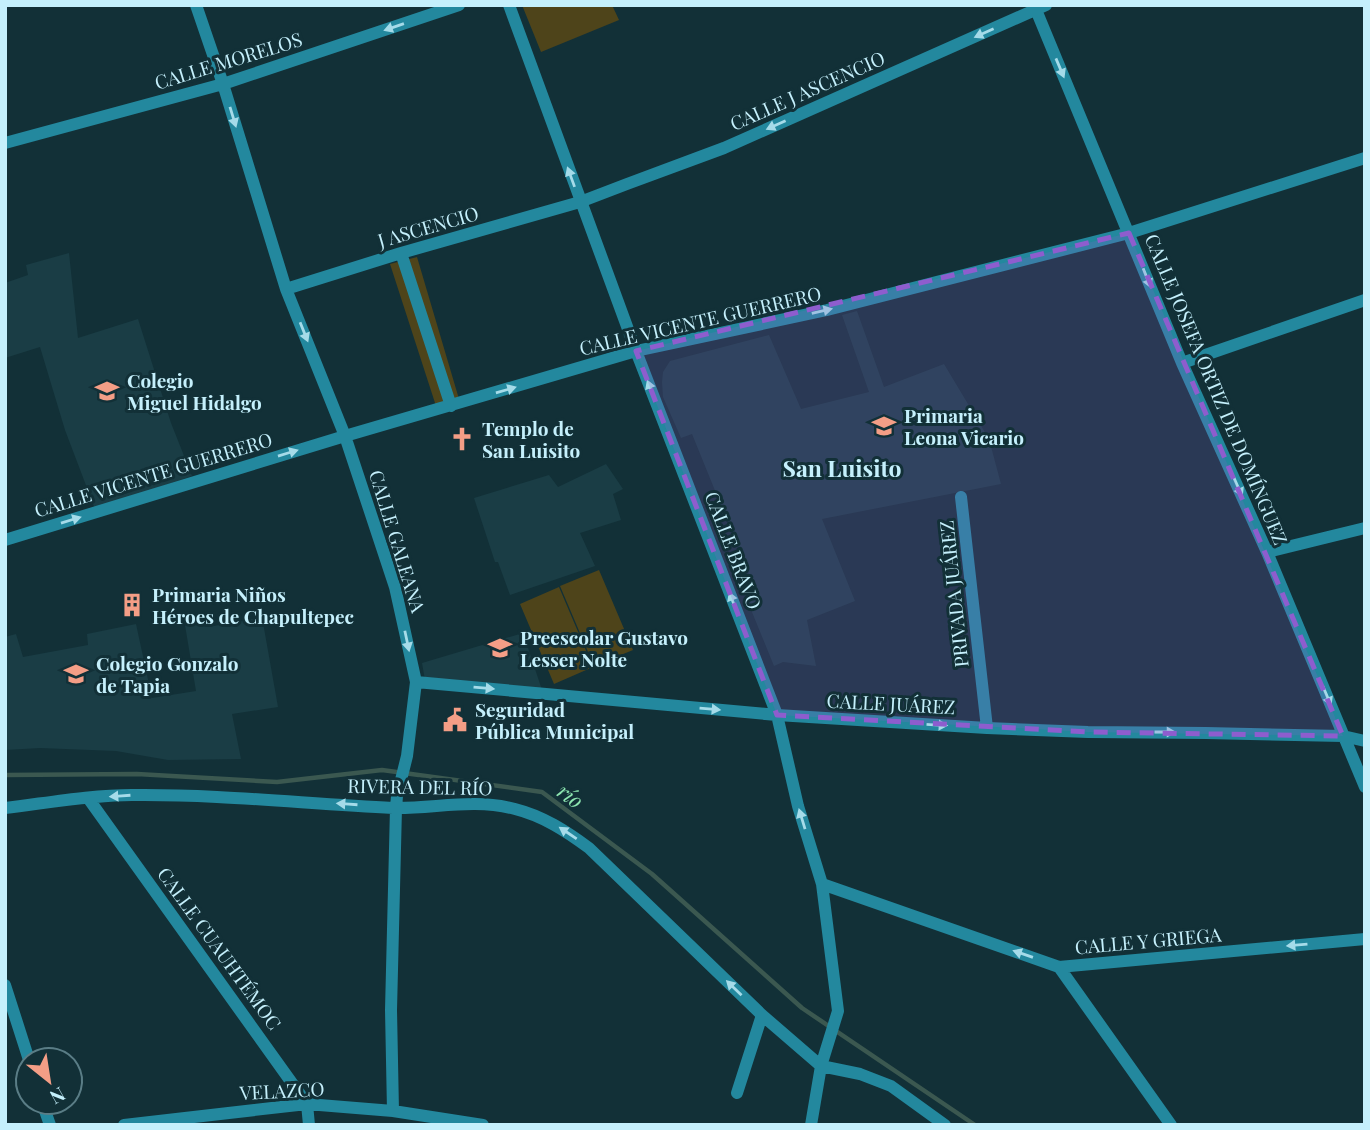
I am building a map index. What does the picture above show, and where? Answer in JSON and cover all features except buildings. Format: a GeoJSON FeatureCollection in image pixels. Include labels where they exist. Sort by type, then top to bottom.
{"type":"FeatureCollection","features":[{"type":"Feature","properties":{"kind":"street","name":"CALLE GALEANA"},"geometry":{"type":"LineString","coordinates":[[196,5],[286,289],[345,436],[395,587],[416,682],[407,756],[397,802],[391,1010],[393,1111]]}},
{"type":"Feature","properties":{"kind":"street","name":"CALLE MORELOS"},"geometry":{"type":"LineString","coordinates":[[5,143],[223,85],[459,5]]}},
{"type":"Feature","properties":{"kind":"street","name":"CALLE BRAVO"},"geometry":{"type":"LineString","coordinates":[[509,5],[636,351],[777,715],[798,806],[822,884],[838,1011],[822,1062],[811,1125]]}},
{"type":"Feature","properties":{"kind":"street","name":"CALLE J ASCENCIO"},"geometry":{"type":"LineString","coordinates":[[580,202],[724,148],[1039,7]]}},
{"type":"Feature","properties":{"kind":"street","name":"CALLE JOSEFA ORTIZ DE DOMÍNGUEZ"},"geometry":{"type":"LineString","coordinates":[[1039,7],[1182,363],[1267,552],[1365,787]]}},
{"type":"Feature","properties":{"kind":"street","name":"CALLE VICENTE GUERRERO"},"geometry":{"type":"LineString","coordinates":[[5,540],[636,351],[827,310],[1129,233],[1365,158]]}},
{"type":"Feature","properties":{"kind":"street","name":"J ASCENCIO"},"geometry":{"type":"LineString","coordinates":[[286,289],[580,202]]}},
{"type":"Feature","properties":{"kind":"street"},"geometry":{"type":"LineString","coordinates":[[401,253],[451,406]]}},
{"type":"Feature","properties":{"kind":"street"},"geometry":{"type":"LineString","coordinates":[[1182,363],[1365,300]]}},
{"type":"Feature","properties":{"kind":"street","name":"PRIVADA JUÁREZ"},"geometry":{"type":"LineString","coordinates":[[961,497],[986,728]]}},
{"type":"Feature","properties":{"kind":"street"},"geometry":{"type":"LineString","coordinates":[[1267,552],[1365,528]]}},
{"type":"Feature","properties":{"kind":"street","name":"CALLE JUÁREZ"},"geometry":{"type":"LineString","coordinates":[[416,682],[777,715],[986,728],[1343,736],[1365,741]]}},
{"type":"Feature","properties":{"kind":"street","name":"RIVERA DEL RÍO"},"geometry":{"type":"LineString","coordinates":[[5,808],[131,795],[483,803],[513,808],[538,816],[567,831],[589,848],[762,1015],[822,1062]]}},
{"type":"Feature","properties":{"kind":"street","name":"CALLE CUAUHTÉMOC"},"geometry":{"type":"LineString","coordinates":[[88,798],[307,1104]]}},
{"type":"Feature","properties":{"kind":"street","name":"CALLE Y GRIEGA"},"geometry":{"type":"LineString","coordinates":[[822,884],[1059,967],[1365,939]]}},
{"type":"Feature","properties":{"kind":"street"},"geometry":{"type":"LineString","coordinates":[[1059,967],[1171,1125]]}},
{"type":"Feature","properties":{"kind":"street"},"geometry":{"type":"LineString","coordinates":[[5,985],[9,1011],[23,1046]]}},
{"type":"Feature","properties":{"kind":"street"},"geometry":{"type":"LineString","coordinates":[[737,1093],[762,1015]]}},
{"type":"Feature","properties":{"kind":"street"},"geometry":{"type":"LineString","coordinates":[[822,1062],[891,1086],[944,1125]]}},
{"type":"Feature","properties":{"kind":"street"},"geometry":{"type":"LineString","coordinates":[[307,1104],[309,1125]]}},
{"type":"Feature","properties":{"kind":"street","name":"VELAZCO"},"geometry":{"type":"LineString","coordinates":[[124,1125],[307,1104],[393,1111],[483,1125]]}},
{"type":"Feature","properties":{"kind":"highlighted area"},"geometry":{"type":"Polygon","coordinates":[[[1129,233],[1343,736],[1088,732],[777,715],[636,351],[1129,233]]]}},
{"type":"Feature","properties":{"kind":"shaded area"},"geometry":{"type":"Polygon","coordinates":[[[522,5],[612,5],[619,20],[541,52],[522,5]]]}},
{"type":"Feature","properties":{"kind":"shaded area","name":"Colegio Miguel Hidalgo"},"geometry":{"type":"Polygon","coordinates":[[[69,253],[78,338],[138,319],[171,423],[192,476],[95,509],[65,430],[40,347],[5,358],[5,283],[28,275],[26,265],[69,253]]]}},
{"type":"Feature","properties":{"kind":"shaded area"},"geometry":{"type":"Polygon","coordinates":[[[417,257],[459,399],[436,406],[390,264],[417,257]]]}},
{"type":"Feature","properties":{"kind":"shaded area"},"geometry":{"type":"Polygon","coordinates":[[[857,311],[884,387],[944,364],[989,439],[1001,484],[822,519],[855,601],[807,620],[816,666],[783,662],[774,666],[743,590],[753,584],[692,434],[681,438],[663,397],[663,372],[670,361],[769,335],[801,409],[869,392],[842,315],[857,311]]]}},
{"type":"Feature","properties":{"kind":"shaded area"},"geometry":{"type":"Polygon","coordinates":[[[606,464],[623,489],[613,494],[621,520],[580,533],[595,566],[510,595],[498,562],[495,562],[474,498],[549,475],[558,487],[606,464]]]}},
{"type":"Feature","properties":{"kind":"shaded area"},"geometry":{"type":"Polygon","coordinates":[[[599,570],[633,650],[594,666],[560,586],[599,570]]]}},
{"type":"Feature","properties":{"kind":"shaded area"},"geometry":{"type":"Polygon","coordinates":[[[559,587],[593,667],[554,684],[520,604],[559,587]]]}},
{"type":"Feature","properties":{"kind":"shaded area","name":"Colegio Gonzalo de Tapia"},"geometry":{"type":"Polygon","coordinates":[[[262,617],[278,707],[232,714],[241,759],[168,760],[116,751],[40,748],[5,750],[5,637],[16,634],[23,657],[88,645],[87,634],[136,624],[152,698],[196,691],[185,625],[213,620],[214,626],[262,617]]]}},
{"type":"Feature","properties":{"kind":"shaded area","name":"Preescolar Gustavo Lesser Nolte"},"geometry":{"type":"Polygon","coordinates":[[[523,633],[542,690],[425,680],[422,663],[523,633]]]}},
{"type":"Feature","properties":{"kind":"waterway","name":"río"},"geometry":{"type":"LineString","coordinates":[[5,775],[137,774],[277,782],[382,770],[542,792],[652,874],[802,1008],[975,1125]]}},
{"type":"Feature","properties":{"kind":"place","name":"Colegio Miguel Hidalgo"},"geometry":{"type":"Point","coordinates":[107,391]}},
{"type":"Feature","properties":{"kind":"place","name":"Primaria Leona Vicario"},"geometry":{"type":"Point","coordinates":[884,426]}},
{"type":"Feature","properties":{"kind":"place","name":"Templo de San Luisito"},"geometry":{"type":"Point","coordinates":[462,439]}},
{"type":"Feature","properties":{"kind":"place","name":"Primaria Niños Héroes de Chapultepec"},"geometry":{"type":"Point","coordinates":[132,605]}},
{"type":"Feature","properties":{"kind":"place","name":"Preescolar Gustavo Lesser Nolte"},"geometry":{"type":"Point","coordinates":[500,648]}},
{"type":"Feature","properties":{"kind":"place","name":"Colegio Gonzalo de Tapia"},"geometry":{"type":"Point","coordinates":[76,674]}},
{"type":"Feature","properties":{"kind":"place","name":"Seguridad Pública Municipal"},"geometry":{"type":"Point","coordinates":[455,720]}},
{"type":"Feature","properties":{"kind":"district","name":"San Luisito"},"geometry":{"type":"Point","coordinates":[842,467]}}]}
